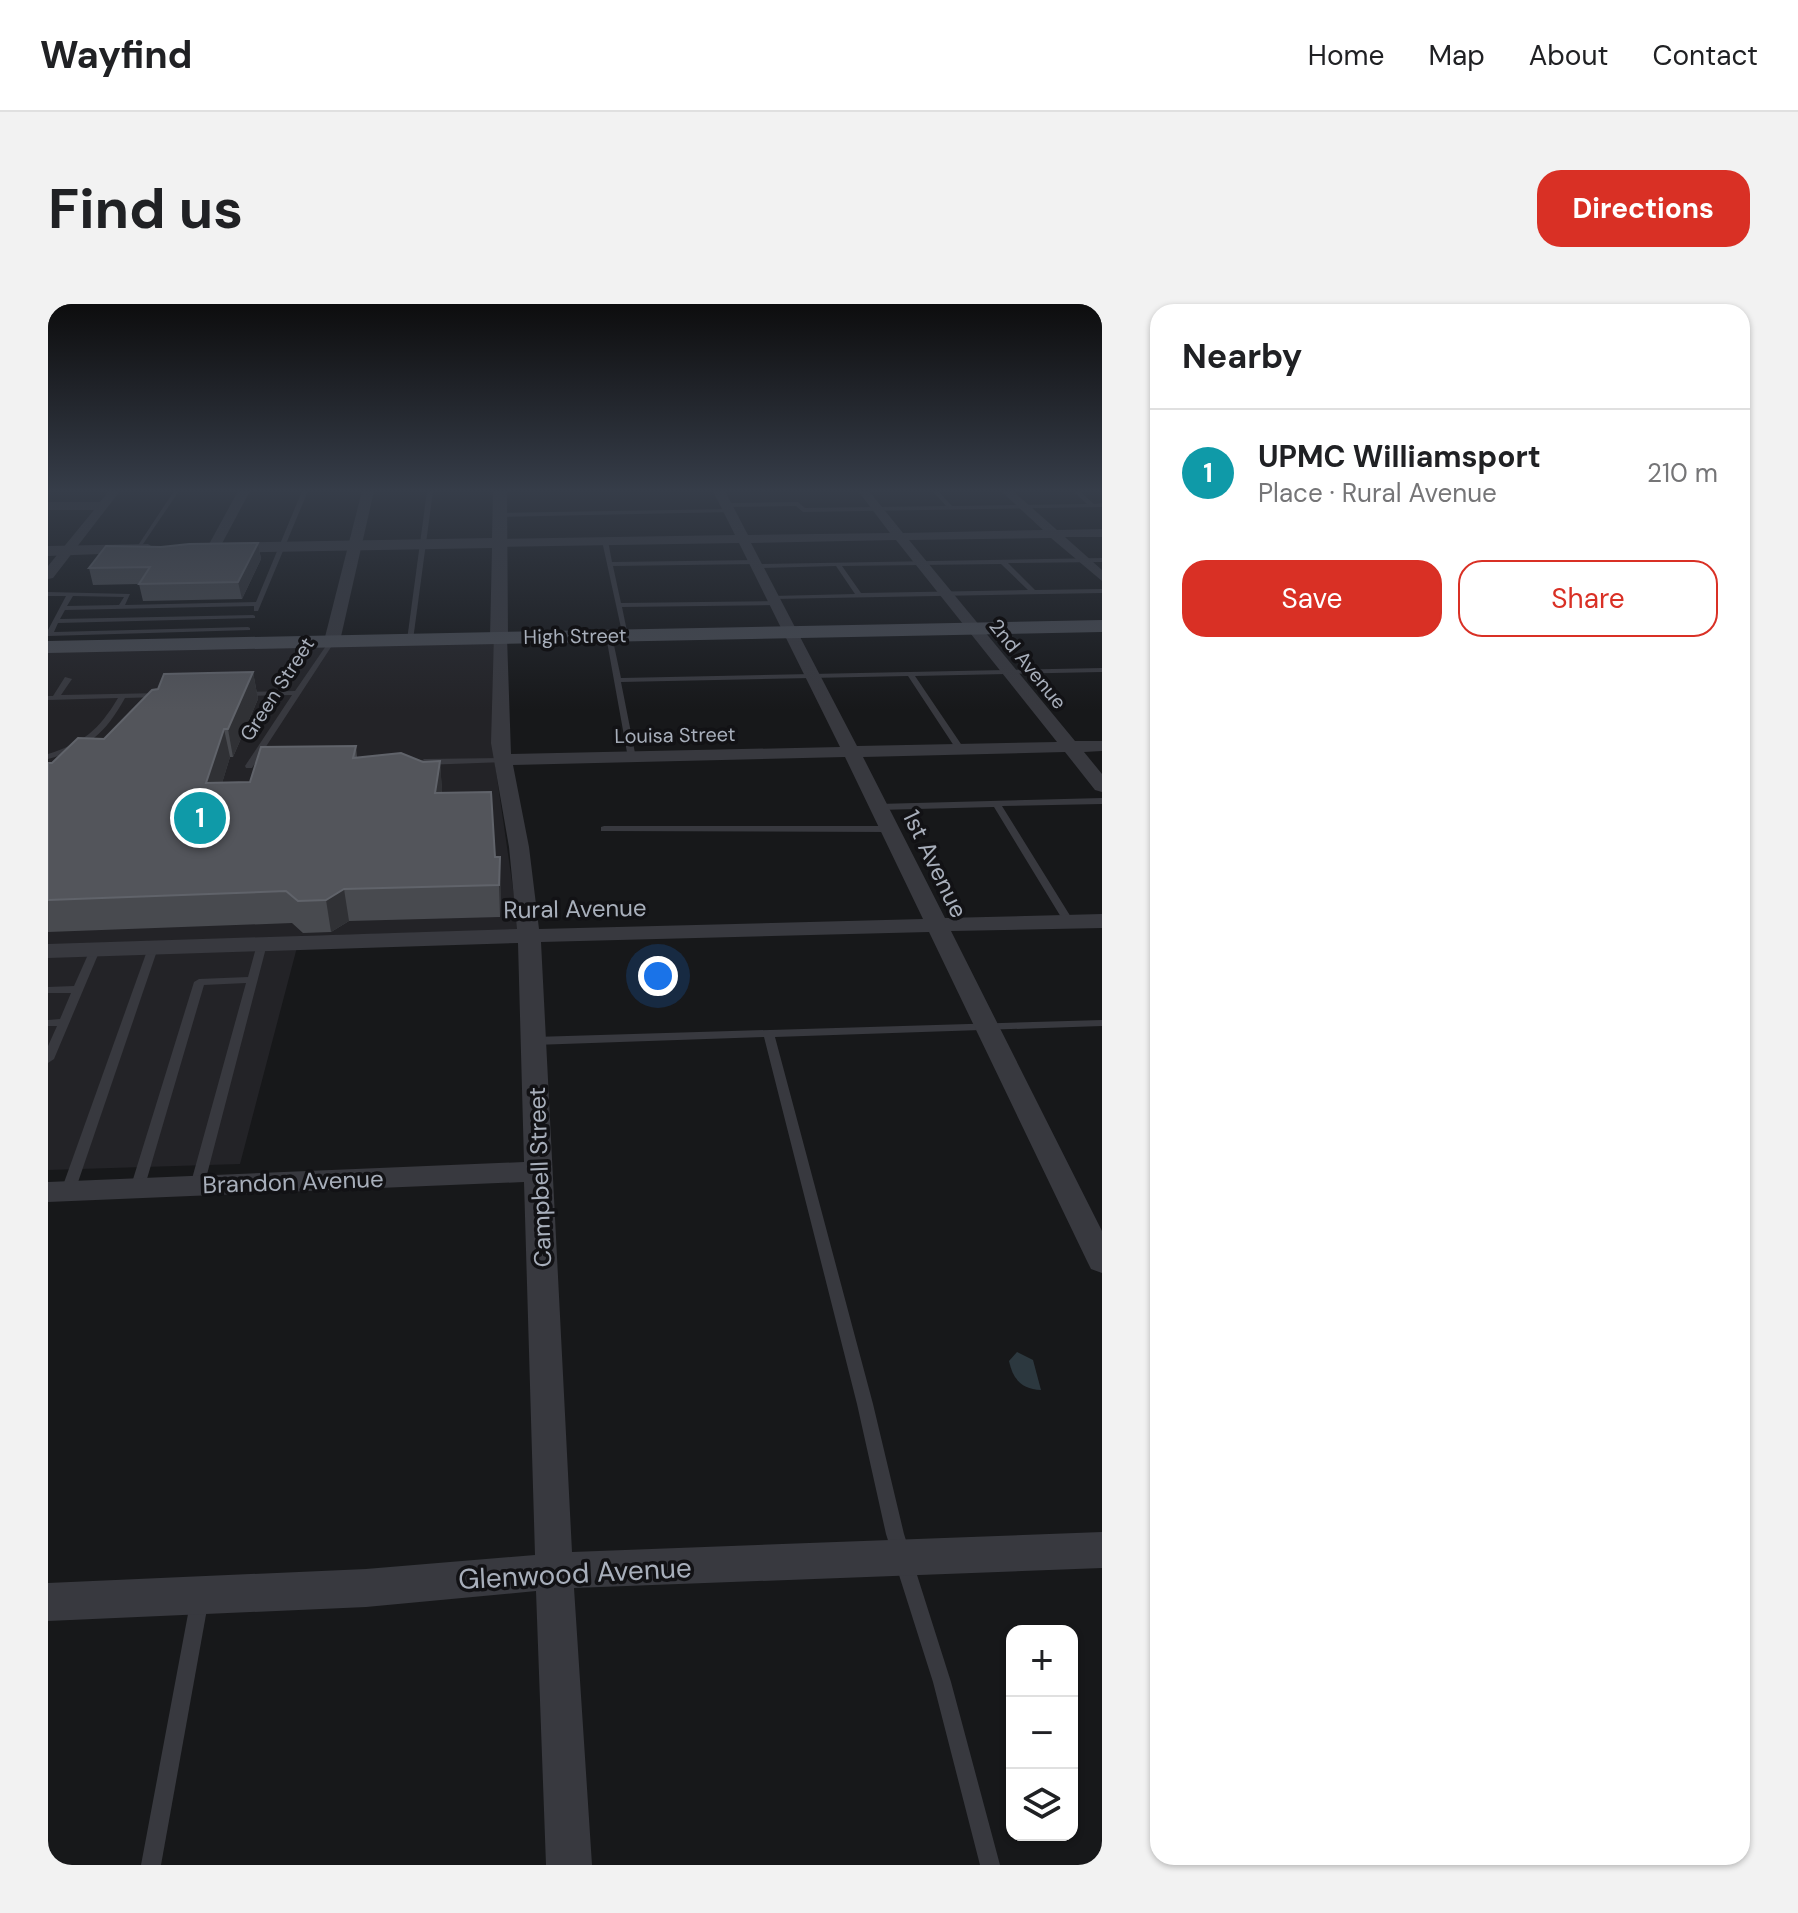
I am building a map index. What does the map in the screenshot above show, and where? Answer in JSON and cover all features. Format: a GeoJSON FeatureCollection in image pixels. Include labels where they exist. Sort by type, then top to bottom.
{"type":"FeatureCollection","features":[{"type":"Feature","properties":{"kind":"main road","name":"High Street"},"geometry":{"type":"LineString","coordinates":[[48,647],[245,636],[332,641],[1102,626]]}},
{"type":"Feature","properties":{"kind":"street","name":"Green Street"},"geometry":{"type":"LineString","coordinates":[[332,641],[350,564]]}},
{"type":"Feature","properties":{"kind":"street","name":"Campbell Street"},"geometry":{"type":"LineString","coordinates":[[499,564],[502,760],[519,847],[529,935],[569,1865]]}},
{"type":"Feature","properties":{"kind":"street","name":"1st Avenue"},"geometry":{"type":"LineString","coordinates":[[758,564],[1102,1261]]}},
{"type":"Feature","properties":{"kind":"street","name":"2nd Avenue"},"geometry":{"type":"LineString","coordinates":[[921,564],[1102,786]]}},
{"type":"Feature","properties":{"kind":"street","name":"Louisa Street"},"geometry":{"type":"LineString","coordinates":[[502,760],[1102,746]]}},
{"type":"Feature","properties":{"kind":"street","name":"Rural Avenue"},"geometry":{"type":"LineString","coordinates":[[48,951],[1102,921]]}},
{"type":"Feature","properties":{"kind":"street","name":"Brandon Avenue"},"geometry":{"type":"LineString","coordinates":[[58,1192],[538,1171]]}},
{"type":"Feature","properties":{"kind":"street","name":"Glenwood Avenue"},"geometry":{"type":"LineString","coordinates":[[48,1602],[366,1588],[554,1571],[1102,1550]]}},
{"type":"Feature","properties":{"kind":"lane"},"geometry":{"type":"LineString","coordinates":[[70,595],[49,634],[245,636],[274,564]]}},
{"type":"Feature","properties":{"kind":"lane"},"geometry":{"type":"LineString","coordinates":[[410,640],[420,564]]}},
{"type":"Feature","properties":{"kind":"lane"},"geometry":{"type":"LineString","coordinates":[[632,758],[616,680],[618,605],[609,564],[885,564]]}},
{"type":"Feature","properties":{"kind":"lane"},"geometry":{"type":"LineString","coordinates":[[1005,564],[1033,592]]}},
{"type":"Feature","properties":{"kind":"lane"},"geometry":{"type":"LineString","coordinates":[[838,565],[860,596]]}},
{"type":"Feature","properties":{"kind":"lane"},"geometry":{"type":"LineString","coordinates":[[618,605],[1102,591]]}},
{"type":"Feature","properties":{"kind":"lane"},"geometry":{"type":"LineString","coordinates":[[48,594],[128,595],[121,607]]}},
{"type":"Feature","properties":{"kind":"lane"},"geometry":{"type":"LineString","coordinates":[[63,608],[258,604]]}},
{"type":"Feature","properties":{"kind":"lane"},"geometry":{"type":"LineString","coordinates":[[56,621],[253,617]]}},
{"type":"Feature","properties":{"kind":"lane","name":"Green Street"},"geometry":{"type":"LineString","coordinates":[[265,766],[249,766],[332,641]]}},
{"type":"Feature","properties":{"kind":"lane"},"geometry":{"type":"LineString","coordinates":[[616,680],[1102,670]]}},
{"type":"Feature","properties":{"kind":"lane"},"geometry":{"type":"LineString","coordinates":[[910,674],[961,750]]}},
{"type":"Feature","properties":{"kind":"lane"},"geometry":{"type":"LineString","coordinates":[[51,698],[68,679]]}},
{"type":"Feature","properties":{"kind":"lane"},"geometry":{"type":"LineString","coordinates":[[227,694],[298,693]]}},
{"type":"Feature","properties":{"kind":"lane"},"geometry":{"type":"LineString","coordinates":[[51,698],[167,695]]}},
{"type":"Feature","properties":{"kind":"lane"},"geometry":{"type":"LineString","coordinates":[[48,757],[83,743],[97,733],[106,725],[123,696]]}},
{"type":"Feature","properties":{"kind":"lane","name":"Louisa Street"},"geometry":{"type":"LineString","coordinates":[[407,763],[502,760]]}},
{"type":"Feature","properties":{"kind":"lane"},"geometry":{"type":"LineString","coordinates":[[878,807],[1102,801]]}},
{"type":"Feature","properties":{"kind":"lane"},"geometry":{"type":"LineString","coordinates":[[996,803],[1069,922]]}},
{"type":"Feature","properties":{"kind":"lane"},"geometry":{"type":"LineString","coordinates":[[604,829],[889,829]]}},
{"type":"Feature","properties":{"kind":"lane"},"geometry":{"type":"LineString","coordinates":[[197,1186],[262,944]]}},
{"type":"Feature","properties":{"kind":"lane"},"geometry":{"type":"LineString","coordinates":[[58,1192],[153,948]]}},
{"type":"Feature","properties":{"kind":"lane"},"geometry":{"type":"LineString","coordinates":[[48,1059],[95,950]]}},
{"type":"Feature","properties":{"kind":"lane"},"geometry":{"type":"LineString","coordinates":[[137,1189],[199,982],[252,980]]}},
{"type":"Feature","properties":{"kind":"lane"},"geometry":{"type":"LineString","coordinates":[[48,990],[78,989]]}},
{"type":"Feature","properties":{"kind":"lane"},"geometry":{"type":"LineString","coordinates":[[48,1023],[64,1022]]}},
{"type":"Feature","properties":{"kind":"lane"},"geometry":{"type":"LineString","coordinates":[[534,1041],[1102,1023]]}},
{"type":"Feature","properties":{"kind":"lane"},"geometry":{"type":"LineString","coordinates":[[769,1035],[902,1558],[942,1682],[990,1865]]}},
{"type":"Feature","properties":{"kind":"lane"},"geometry":{"type":"LineString","coordinates":[[151,1865],[201,1595]]}},
{"type":"Feature","properties":{"kind":"shaded area"},"geometry":{"type":"Polygon","coordinates":[[[494,641],[495,764],[519,930],[300,936],[240,1164],[48,1170],[48,650],[494,641]]]}},
{"type":"Feature","properties":{"kind":"shaded area"},"geometry":{"type":"Polygon","coordinates":[[[1017,1352],[1033,1360],[1041,1390],[1029,1388],[1016,1378],[1009,1361],[1017,1352]]]}},
{"type":"Feature","properties":{"kind":"building"},"geometry":{"type":"Polygon","coordinates":[[[92,564],[247,564],[238,582],[139,584],[150,567],[89,568],[92,564]]]}},
{"type":"Feature","properties":{"kind":"building"},"geometry":{"type":"Polygon","coordinates":[[[253,672],[228,729],[224,729],[206,783],[250,782],[261,747],[356,746],[353,758],[401,753],[423,762],[440,761],[435,793],[491,792],[495,857],[500,857],[499,885],[344,889],[326,900],[298,901],[286,891],[48,900],[48,763],[52,763],[78,738],[104,739],[152,690],[158,689],[164,674],[253,672]]]}},
{"type":"Feature","properties":{"kind":"place","name":"UPMC Williamsport"},"geometry":{"type":"Point","coordinates":[200,818]}}]}
